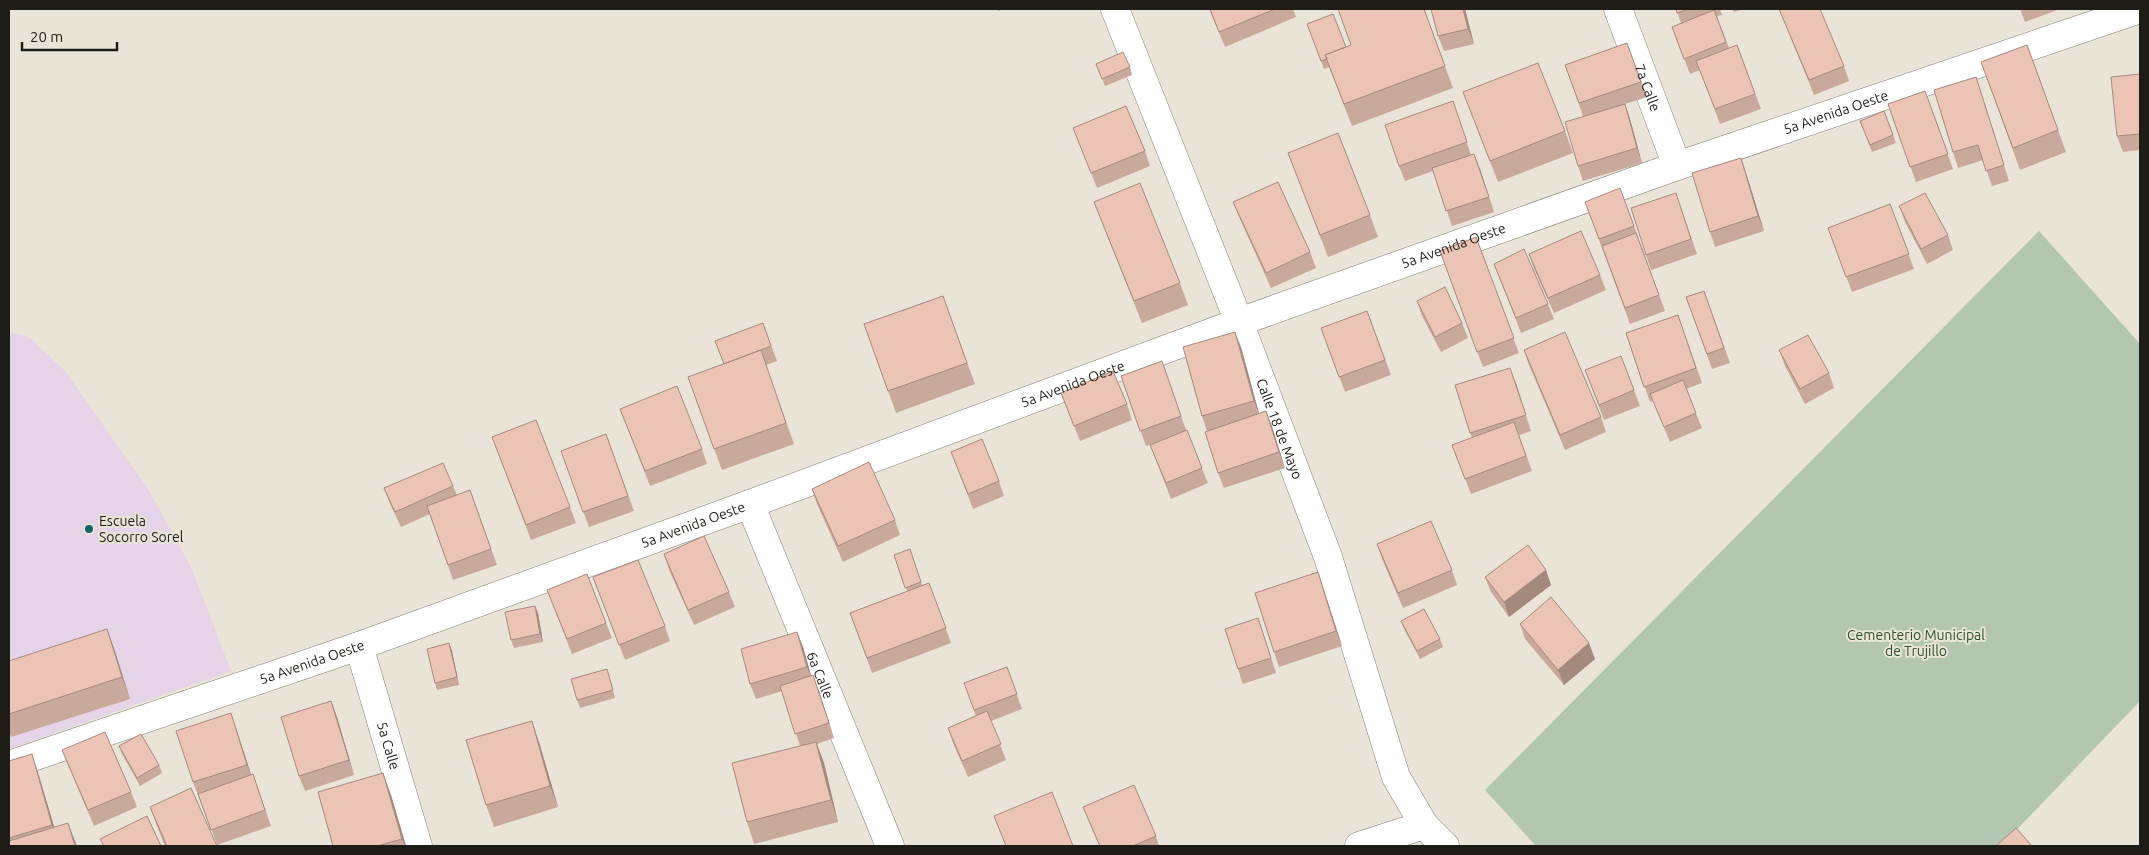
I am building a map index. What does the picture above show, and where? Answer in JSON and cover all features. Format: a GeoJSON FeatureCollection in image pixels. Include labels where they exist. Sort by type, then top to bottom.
{"type":"FeatureCollection","features":[{"type":"Feature","properties":{"kind":"street","name":"Calle 18 de Mayo"},"geometry":{"type":"LineString","coordinates":[[1115,9],[1240,322],[1328,557],[1396,777],[1424,825],[1445,846]]}},
{"type":"Feature","properties":{"kind":"street","name":"7a Calle"},"geometry":{"type":"LineString","coordinates":[[1618,9],[1677,166]]}},
{"type":"Feature","properties":{"kind":"street","name":"5a Avenida Oeste"},"geometry":{"type":"LineString","coordinates":[[9,766],[359,646],[750,504],[1240,322],[1677,166],[2140,9]]}},
{"type":"Feature","properties":{"kind":"street","name":"6a Calle"},"geometry":{"type":"LineString","coordinates":[[750,504],[890,846]]}},
{"type":"Feature","properties":{"kind":"street","name":"5a Calle"},"geometry":{"type":"LineString","coordinates":[[359,646],[418,846]]}},
{"type":"Feature","properties":{"kind":"street"},"geometry":{"type":"LineString","coordinates":[[1359,846],[1424,825]]}},
{"type":"Feature","properties":{"kind":"shaded area","name":"Escuela Socorro Sorel"},"geometry":{"type":"Polygon","coordinates":[[[9,332],[29,337],[65,371],[148,489],[192,569],[231,671],[9,749],[9,332]]]}},
{"type":"Feature","properties":{"kind":"green space","name":"Cementerio Municipal de Trujillo"},"geometry":{"type":"Polygon","coordinates":[[[2039,231],[2140,344],[2140,701],[2001,846],[1536,846],[1485,790],[2039,231]]]}},
{"type":"Feature","properties":{"kind":"building"},"geometry":{"type":"Polygon","coordinates":[[[1210,9],[1275,9],[1219,32],[1210,9]]]}},
{"type":"Feature","properties":{"kind":"building"},"geometry":{"type":"Polygon","coordinates":[[[1338,9],[1424,9],[1445,66],[1344,104],[1325,55],[1351,45],[1338,9]]]}},
{"type":"Feature","properties":{"kind":"building"},"geometry":{"type":"Polygon","coordinates":[[[1431,9],[1463,9],[1468,29],[1438,36],[1431,9]]]}},
{"type":"Feature","properties":{"kind":"building"},"geometry":{"type":"Polygon","coordinates":[[[1676,9],[1689,9],[1677,13],[1676,9]]]}},
{"type":"Feature","properties":{"kind":"building"},"geometry":{"type":"Polygon","coordinates":[[[1779,9],[1820,9],[1844,66],[1809,80],[1779,9]]]}},
{"type":"Feature","properties":{"kind":"building"},"geometry":{"type":"Polygon","coordinates":[[[1714,10],[1726,42],[1684,59],[1672,27],[1714,10]]]}},
{"type":"Feature","properties":{"kind":"building"},"geometry":{"type":"Polygon","coordinates":[[[1333,14],[1346,47],[1325,55],[1327,59],[1321,61],[1307,24],[1333,14]]]}},
{"type":"Feature","properties":{"kind":"building"},"geometry":{"type":"Polygon","coordinates":[[[1627,43],[1641,82],[1579,103],[1565,65],[1627,43]]]}},
{"type":"Feature","properties":{"kind":"building"},"geometry":{"type":"Polygon","coordinates":[[[1737,45],[1755,94],[1715,109],[1696,61],[1737,45]]]}},
{"type":"Feature","properties":{"kind":"building"},"geometry":{"type":"Polygon","coordinates":[[[2027,45],[2058,130],[2013,148],[1981,62],[2027,45]]]}},
{"type":"Feature","properties":{"kind":"building"},"geometry":{"type":"Polygon","coordinates":[[[1123,52],[1130,67],[1102,79],[1096,64],[1123,52]]]}},
{"type":"Feature","properties":{"kind":"building"},"geometry":{"type":"Polygon","coordinates":[[[1538,63],[1565,131],[1490,161],[1463,92],[1538,63]]]}},
{"type":"Feature","properties":{"kind":"building"},"geometry":{"type":"Polygon","coordinates":[[[2140,74],[2140,134],[2117,136],[2111,77],[2140,74]]]}},
{"type":"Feature","properties":{"kind":"building"},"geometry":{"type":"Polygon","coordinates":[[[1976,77],[2004,165],[1986,171],[1978,145],[1953,152],[1934,90],[1976,77]]]}},
{"type":"Feature","properties":{"kind":"building"},"geometry":{"type":"Polygon","coordinates":[[[1925,91],[1948,154],[1910,167],[1888,104],[1925,91]]]}},
{"type":"Feature","properties":{"kind":"building"},"geometry":{"type":"Polygon","coordinates":[[[1453,101],[1467,142],[1399,166],[1385,125],[1453,101]]]}},
{"type":"Feature","properties":{"kind":"building"},"geometry":{"type":"Polygon","coordinates":[[[1625,104],[1637,148],[1578,166],[1565,122],[1625,104]]]}},
{"type":"Feature","properties":{"kind":"building"},"geometry":{"type":"Polygon","coordinates":[[[1126,106],[1145,151],[1091,173],[1073,128],[1126,106]]]}},
{"type":"Feature","properties":{"kind":"building"},"geometry":{"type":"Polygon","coordinates":[[[1884,111],[1893,135],[1870,145],[1860,121],[1884,111]]]}},
{"type":"Feature","properties":{"kind":"building"},"geometry":{"type":"Polygon","coordinates":[[[1338,133],[1370,215],[1320,235],[1288,153],[1338,133]]]}},
{"type":"Feature","properties":{"kind":"building"},"geometry":{"type":"Polygon","coordinates":[[[1474,154],[1489,197],[1446,211],[1432,168],[1474,154]]]}},
{"type":"Feature","properties":{"kind":"building"},"geometry":{"type":"Polygon","coordinates":[[[1741,158],[1758,216],[1710,232],[1692,173],[1741,158]]]}},
{"type":"Feature","properties":{"kind":"building"},"geometry":{"type":"Polygon","coordinates":[[[1278,182],[1310,252],[1266,273],[1233,202],[1278,182]]]}},
{"type":"Feature","properties":{"kind":"building"},"geometry":{"type":"Polygon","coordinates":[[[1140,183],[1180,283],[1134,301],[1094,202],[1140,183]]]}},
{"type":"Feature","properties":{"kind":"building"},"geometry":{"type":"Polygon","coordinates":[[[1620,188],[1634,226],[1599,239],[1585,202],[1620,188]]]}},
{"type":"Feature","properties":{"kind":"building"},"geometry":{"type":"Polygon","coordinates":[[[1676,193],[1691,239],[1646,255],[1631,208],[1676,193]]]}},
{"type":"Feature","properties":{"kind":"building"},"geometry":{"type":"Polygon","coordinates":[[[1925,193],[1948,235],[1921,249],[1899,206],[1925,193]]]}},
{"type":"Feature","properties":{"kind":"building"},"geometry":{"type":"Polygon","coordinates":[[[1890,204],[1909,254],[1846,277],[1828,228],[1890,204]]]}},
{"type":"Feature","properties":{"kind":"building"},"geometry":{"type":"Polygon","coordinates":[[[1581,231],[1600,275],[1548,298],[1529,254],[1581,231]]]}},
{"type":"Feature","properties":{"kind":"building"},"geometry":{"type":"Polygon","coordinates":[[[1636,233],[1659,295],[1625,308],[1602,246],[1636,233]]]}},
{"type":"Feature","properties":{"kind":"building"},"geometry":{"type":"Polygon","coordinates":[[[1476,237],[1514,338],[1477,352],[1440,251],[1476,237]]]}},
{"type":"Feature","properties":{"kind":"building"},"geometry":{"type":"Polygon","coordinates":[[[1524,249],[1548,304],[1516,318],[1494,264],[1524,249]]]}},
{"type":"Feature","properties":{"kind":"building"},"geometry":{"type":"Polygon","coordinates":[[[1445,287],[1462,323],[1435,337],[1417,301],[1445,287]]]}},
{"type":"Feature","properties":{"kind":"building"},"geometry":{"type":"Polygon","coordinates":[[[1704,291],[1724,348],[1707,354],[1686,297],[1704,291]]]}},
{"type":"Feature","properties":{"kind":"building"},"geometry":{"type":"Polygon","coordinates":[[[943,296],[967,363],[888,391],[864,324],[943,296]]]}},
{"type":"Feature","properties":{"kind":"building"},"geometry":{"type":"Polygon","coordinates":[[[1367,311],[1385,360],[1339,377],[1321,328],[1367,311]]]}},
{"type":"Feature","properties":{"kind":"building"},"geometry":{"type":"Polygon","coordinates":[[[1678,315],[1696,368],[1644,387],[1626,333],[1678,315]]]}},
{"type":"Feature","properties":{"kind":"building"},"geometry":{"type":"Polygon","coordinates":[[[763,323],[771,346],[724,364],[715,341],[763,323]]]}},
{"type":"Feature","properties":{"kind":"building"},"geometry":{"type":"Polygon","coordinates":[[[1235,332],[1254,401],[1202,416],[1183,347],[1235,332]]]}},
{"type":"Feature","properties":{"kind":"building"},"geometry":{"type":"Polygon","coordinates":[[[1565,332],[1601,417],[1560,435],[1524,350],[1565,332]]]}},
{"type":"Feature","properties":{"kind":"building"},"geometry":{"type":"Polygon","coordinates":[[[1808,335],[1829,373],[1800,389],[1779,350],[1808,335]]]}},
{"type":"Feature","properties":{"kind":"building"},"geometry":{"type":"Polygon","coordinates":[[[761,350],[786,423],[714,449],[688,377],[761,350]]]}},
{"type":"Feature","properties":{"kind":"building"},"geometry":{"type":"Polygon","coordinates":[[[1621,356],[1634,390],[1599,405],[1585,370],[1621,356]]]}},
{"type":"Feature","properties":{"kind":"building"},"geometry":{"type":"Polygon","coordinates":[[[1162,361],[1181,416],[1140,431],[1121,376],[1162,361]]]}},
{"type":"Feature","properties":{"kind":"building"},"geometry":{"type":"Polygon","coordinates":[[[1510,368],[1526,415],[1470,433],[1455,385],[1510,368]]]}},
{"type":"Feature","properties":{"kind":"building"},"geometry":{"type":"Polygon","coordinates":[[[1113,371],[1127,404],[1074,426],[1061,393],[1113,371]]]}},
{"type":"Feature","properties":{"kind":"building"},"geometry":{"type":"Polygon","coordinates":[[[1683,380],[1696,413],[1664,427],[1650,394],[1683,380]]]}},
{"type":"Feature","properties":{"kind":"building"},"geometry":{"type":"Polygon","coordinates":[[[677,386],[702,449],[645,471],[620,409],[677,386]]]}},
{"type":"Feature","properties":{"kind":"building"},"geometry":{"type":"Polygon","coordinates":[[[1266,411],[1279,452],[1218,473],[1205,432],[1266,411]]]}},
{"type":"Feature","properties":{"kind":"building"},"geometry":{"type":"Polygon","coordinates":[[[536,420],[570,507],[526,525],[492,437],[536,420]]]}},
{"type":"Feature","properties":{"kind":"building"},"geometry":{"type":"Polygon","coordinates":[[[1514,422],[1526,456],[1465,479],[1452,445],[1514,422]]]}},
{"type":"Feature","properties":{"kind":"building"},"geometry":{"type":"Polygon","coordinates":[[[1187,430],[1202,468],[1166,483],[1150,445],[1187,430]]]}},
{"type":"Feature","properties":{"kind":"building"},"geometry":{"type":"Polygon","coordinates":[[[606,434],[628,496],[583,512],[561,451],[606,434]]]}},
{"type":"Feature","properties":{"kind":"building"},"geometry":{"type":"Polygon","coordinates":[[[982,439],[999,481],[968,494],[951,452],[982,439]]]}},
{"type":"Feature","properties":{"kind":"building"},"geometry":{"type":"Polygon","coordinates":[[[869,462],[895,520],[838,546],[812,489],[869,462]]]}},
{"type":"Feature","properties":{"kind":"building"},"geometry":{"type":"Polygon","coordinates":[[[443,463],[453,486],[395,512],[384,488],[443,463]]]}},
{"type":"Feature","properties":{"kind":"building"},"geometry":{"type":"Polygon","coordinates":[[[470,490],[491,549],[448,565],[427,506],[470,490]]]}},
{"type":"Feature","properties":{"kind":"building"},"geometry":{"type":"Polygon","coordinates":[[[1431,521],[1452,570],[1398,593],[1377,544],[1431,521]]]}},
{"type":"Feature","properties":{"kind":"building"},"geometry":{"type":"Polygon","coordinates":[[[704,536],[729,592],[688,610],[664,554],[704,536]]]}},
{"type":"Feature","properties":{"kind":"building"},"geometry":{"type":"Polygon","coordinates":[[[1528,545],[1546,570],[1504,602],[1485,577],[1528,545]]]}},
{"type":"Feature","properties":{"kind":"building"},"geometry":{"type":"Polygon","coordinates":[[[910,549],[921,582],[905,588],[894,555],[910,549]]]}},
{"type":"Feature","properties":{"kind":"building"},"geometry":{"type":"Polygon","coordinates":[[[638,560],[665,626],[619,645],[593,577],[638,560]]]}},
{"type":"Feature","properties":{"kind":"building"},"geometry":{"type":"Polygon","coordinates":[[[1318,572],[1336,631],[1274,652],[1255,593],[1318,572]]]}},
{"type":"Feature","properties":{"kind":"building"},"geometry":{"type":"Polygon","coordinates":[[[587,574],[606,623],[567,639],[547,590],[587,574]]]}},
{"type":"Feature","properties":{"kind":"building"},"geometry":{"type":"Polygon","coordinates":[[[929,583],[946,628],[867,658],[850,613],[929,583]]]}},
{"type":"Feature","properties":{"kind":"building"},"geometry":{"type":"Polygon","coordinates":[[[1551,597],[1589,643],[1558,670],[1520,624],[1551,597]]]}},
{"type":"Feature","properties":{"kind":"building"},"geometry":{"type":"Polygon","coordinates":[[[535,606],[540,634],[511,640],[505,612],[535,606]]]}},
{"type":"Feature","properties":{"kind":"building"},"geometry":{"type":"Polygon","coordinates":[[[1424,609],[1440,639],[1417,651],[1401,621],[1424,609]]]}},
{"type":"Feature","properties":{"kind":"building"},"geometry":{"type":"Polygon","coordinates":[[[1258,618],[1271,658],[1238,669],[1225,629],[1258,618]]]}},
{"type":"Feature","properties":{"kind":"building"},"geometry":{"type":"Polygon","coordinates":[[[107,629],[122,677],[9,714],[9,661],[107,629]]]}},
{"type":"Feature","properties":{"kind":"building"},"geometry":{"type":"Polygon","coordinates":[[[797,632],[807,667],[750,684],[741,649],[797,632]]]}},
{"type":"Feature","properties":{"kind":"building"},"geometry":{"type":"Polygon","coordinates":[[[449,643],[457,677],[435,683],[427,649],[449,643]]]}},
{"type":"Feature","properties":{"kind":"building"},"geometry":{"type":"Polygon","coordinates":[[[1007,667],[1017,694],[974,710],[964,683],[1007,667]]]}},
{"type":"Feature","properties":{"kind":"building"},"geometry":{"type":"Polygon","coordinates":[[[607,669],[613,690],[577,700],[571,679],[607,669]]]}},
{"type":"Feature","properties":{"kind":"building"},"geometry":{"type":"Polygon","coordinates":[[[813,675],[829,723],[795,734],[780,686],[813,675]]]}},
{"type":"Feature","properties":{"kind":"building"},"geometry":{"type":"Polygon","coordinates":[[[331,701],[349,760],[299,776],[281,717],[331,701]]]}},
{"type":"Feature","properties":{"kind":"building"},"geometry":{"type":"Polygon","coordinates":[[[987,711],[1001,744],[962,761],[948,728],[987,711]]]}},
{"type":"Feature","properties":{"kind":"building"},"geometry":{"type":"Polygon","coordinates":[[[231,713],[247,765],[193,782],[176,731],[231,713]]]}},
{"type":"Feature","properties":{"kind":"building"},"geometry":{"type":"Polygon","coordinates":[[[532,721],[550,786],[486,805],[466,740],[532,721]]]}},
{"type":"Feature","properties":{"kind":"building"},"geometry":{"type":"Polygon","coordinates":[[[105,732],[131,792],[88,810],[62,750],[105,732]]]}},
{"type":"Feature","properties":{"kind":"building"},"geometry":{"type":"Polygon","coordinates":[[[141,734],[159,765],[137,778],[119,746],[141,734]]]}},
{"type":"Feature","properties":{"kind":"building"},"geometry":{"type":"Polygon","coordinates":[[[816,742],[831,800],[747,822],[732,763],[816,742]]]}},
{"type":"Feature","properties":{"kind":"building"},"geometry":{"type":"Polygon","coordinates":[[[32,754],[52,825],[9,838],[9,761],[32,754]]]}},
{"type":"Feature","properties":{"kind":"building"},"geometry":{"type":"Polygon","coordinates":[[[383,773],[402,839],[377,846],[333,846],[318,792],[383,773]]]}},
{"type":"Feature","properties":{"kind":"building"},"geometry":{"type":"Polygon","coordinates":[[[253,774],[265,810],[211,830],[198,794],[253,774]]]}},
{"type":"Feature","properties":{"kind":"building"},"geometry":{"type":"Polygon","coordinates":[[[1134,785],[1156,836],[1133,846],[1100,846],[1083,807],[1134,785]]]}},
{"type":"Feature","properties":{"kind":"building"},"geometry":{"type":"Polygon","coordinates":[[[191,788],[217,846],[167,846],[150,807],[191,788]]]}},
{"type":"Feature","properties":{"kind":"building"},"geometry":{"type":"Polygon","coordinates":[[[1052,792],[1073,846],[1006,846],[994,816],[1052,792]]]}},
{"type":"Feature","properties":{"kind":"building"},"geometry":{"type":"Polygon","coordinates":[[[147,816],[161,846],[104,846],[100,839],[147,816]]]}},
{"type":"Feature","properties":{"kind":"building"},"geometry":{"type":"Polygon","coordinates":[[[68,823],[75,846],[9,846],[9,841],[68,823]]]}},
{"type":"Feature","properties":{"kind":"building"},"geometry":{"type":"Polygon","coordinates":[[[2016,828],[2032,846],[1996,846],[2016,828]]]}},
{"type":"Feature","properties":{"kind":"place","name":"Escuela Socorro Sorel"},"geometry":{"type":"Point","coordinates":[89,529]}}]}
